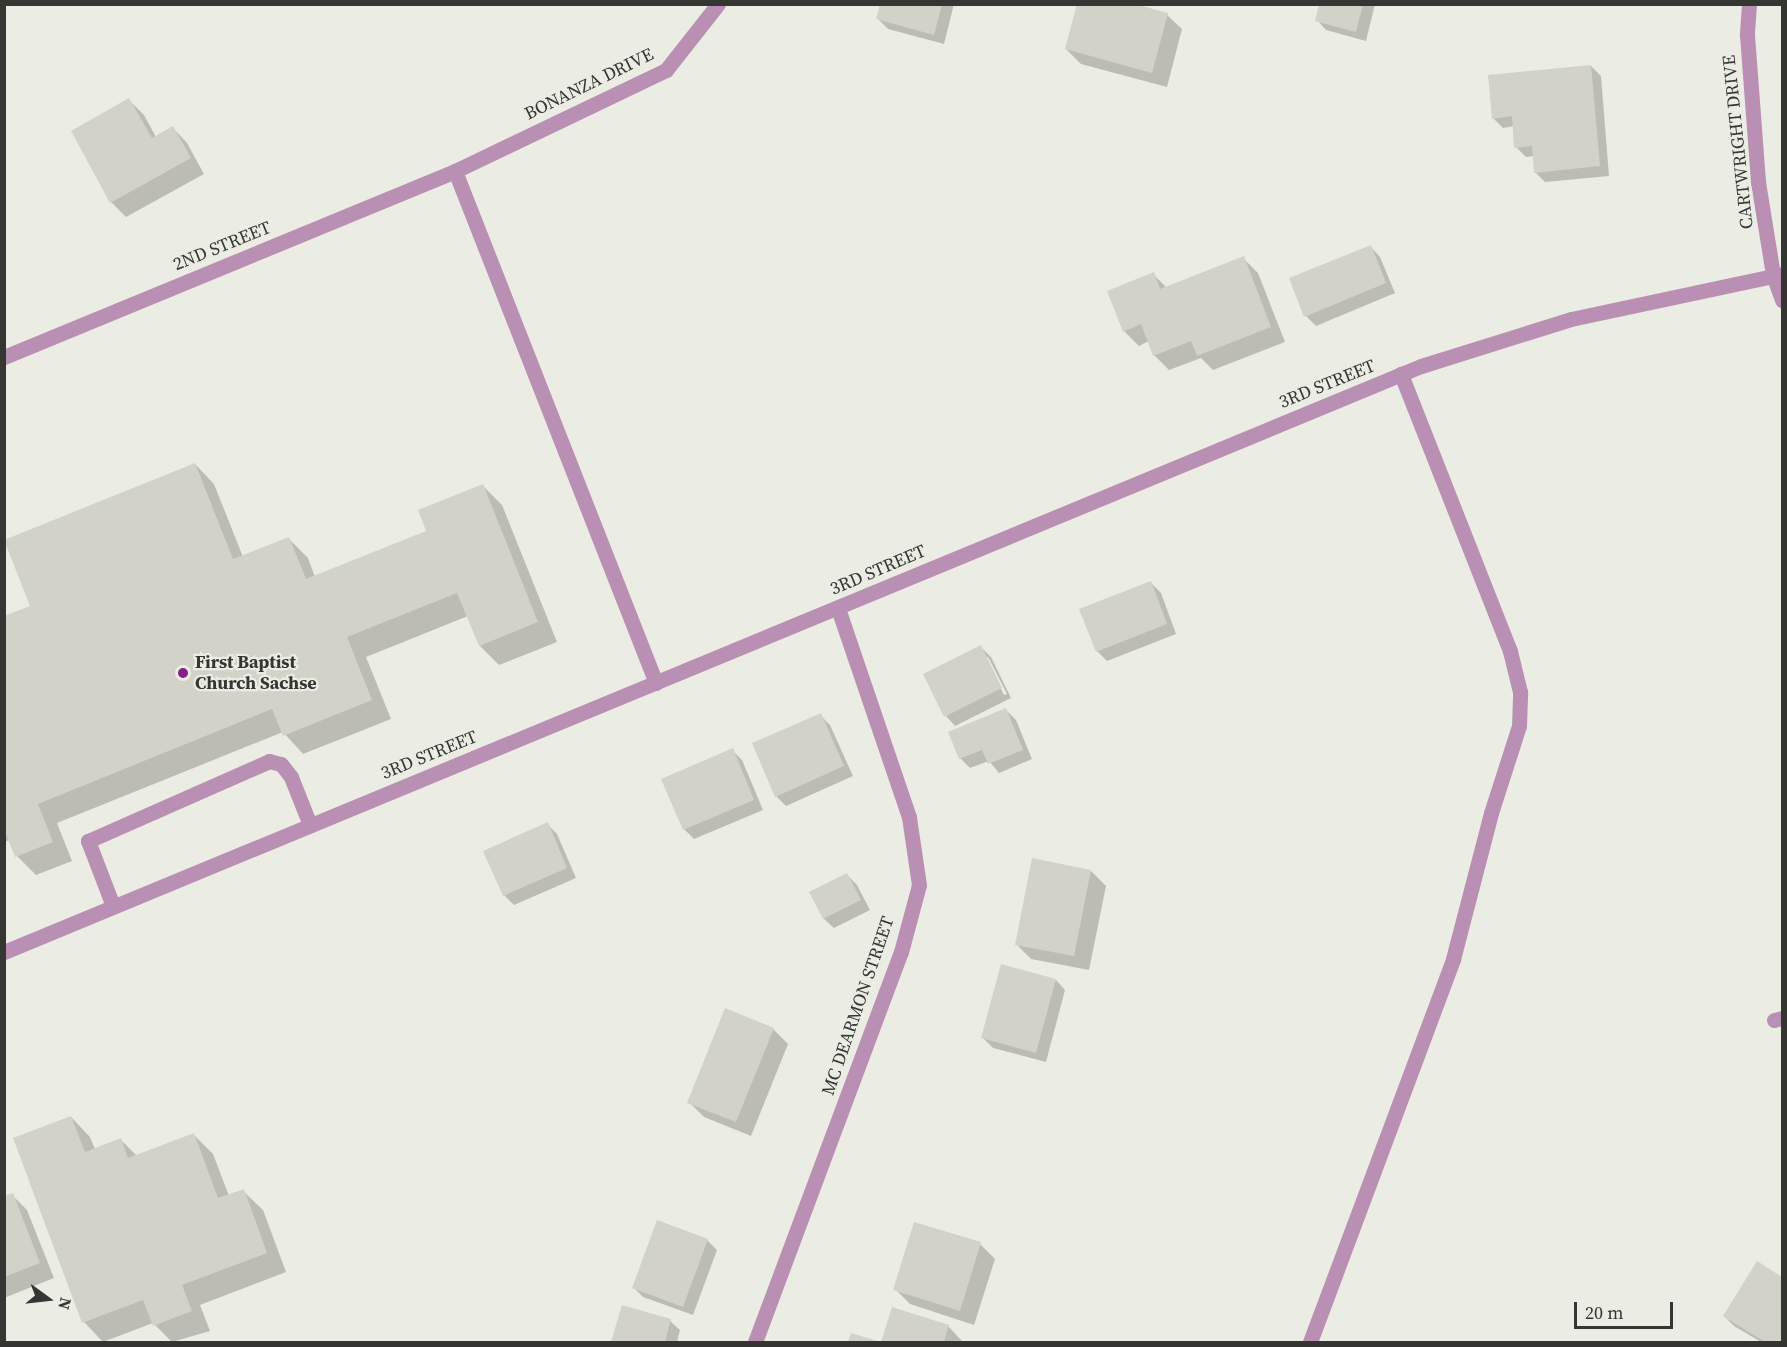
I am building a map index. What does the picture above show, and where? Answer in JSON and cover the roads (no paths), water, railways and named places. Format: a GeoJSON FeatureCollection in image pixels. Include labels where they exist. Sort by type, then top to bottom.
{"type":"FeatureCollection","features":[{"type":"Feature","properties":{"kind":"street","name":"BONANZA DRIVE"},"geometry":{"type":"LineString","coordinates":[[455,171],[666,70],[718,4]]}},
{"type":"Feature","properties":{"kind":"street","name":"CARTWRIGHT DRIVE"},"geometry":{"type":"LineString","coordinates":[[1749,4],[1747,35],[1758,182],[1782,300]]}},
{"type":"Feature","properties":{"kind":"street","name":"2ND STREET"},"geometry":{"type":"LineString","coordinates":[[4,357],[455,171]]}},
{"type":"Feature","properties":{"kind":"street"},"geometry":{"type":"LineString","coordinates":[[455,171],[656,683]]}},
{"type":"Feature","properties":{"kind":"street","name":"3RD STREET"},"geometry":{"type":"LineString","coordinates":[[4,952],[1401,374],[1571,319],[1778,274]]}},
{"type":"Feature","properties":{"kind":"street"},"geometry":{"type":"LineString","coordinates":[[1310,1342],[1453,959],[1491,813],[1519,726],[1520,692],[1510,651],[1401,374]]}},
{"type":"Feature","properties":{"kind":"street","name":"MC DEARMON STREET"},"geometry":{"type":"LineString","coordinates":[[755,1342],[901,952],[919,885],[909,817],[838,608]]}},
{"type":"Feature","properties":{"kind":"street"},"geometry":{"type":"LineString","coordinates":[[113,906],[88,841],[269,761],[281,764],[291,777],[309,825]]}},
{"type":"Feature","properties":{"kind":"place","name":"First Baptist Church Sachse"},"geometry":{"type":"Point","coordinates":[183,673]}}]}
